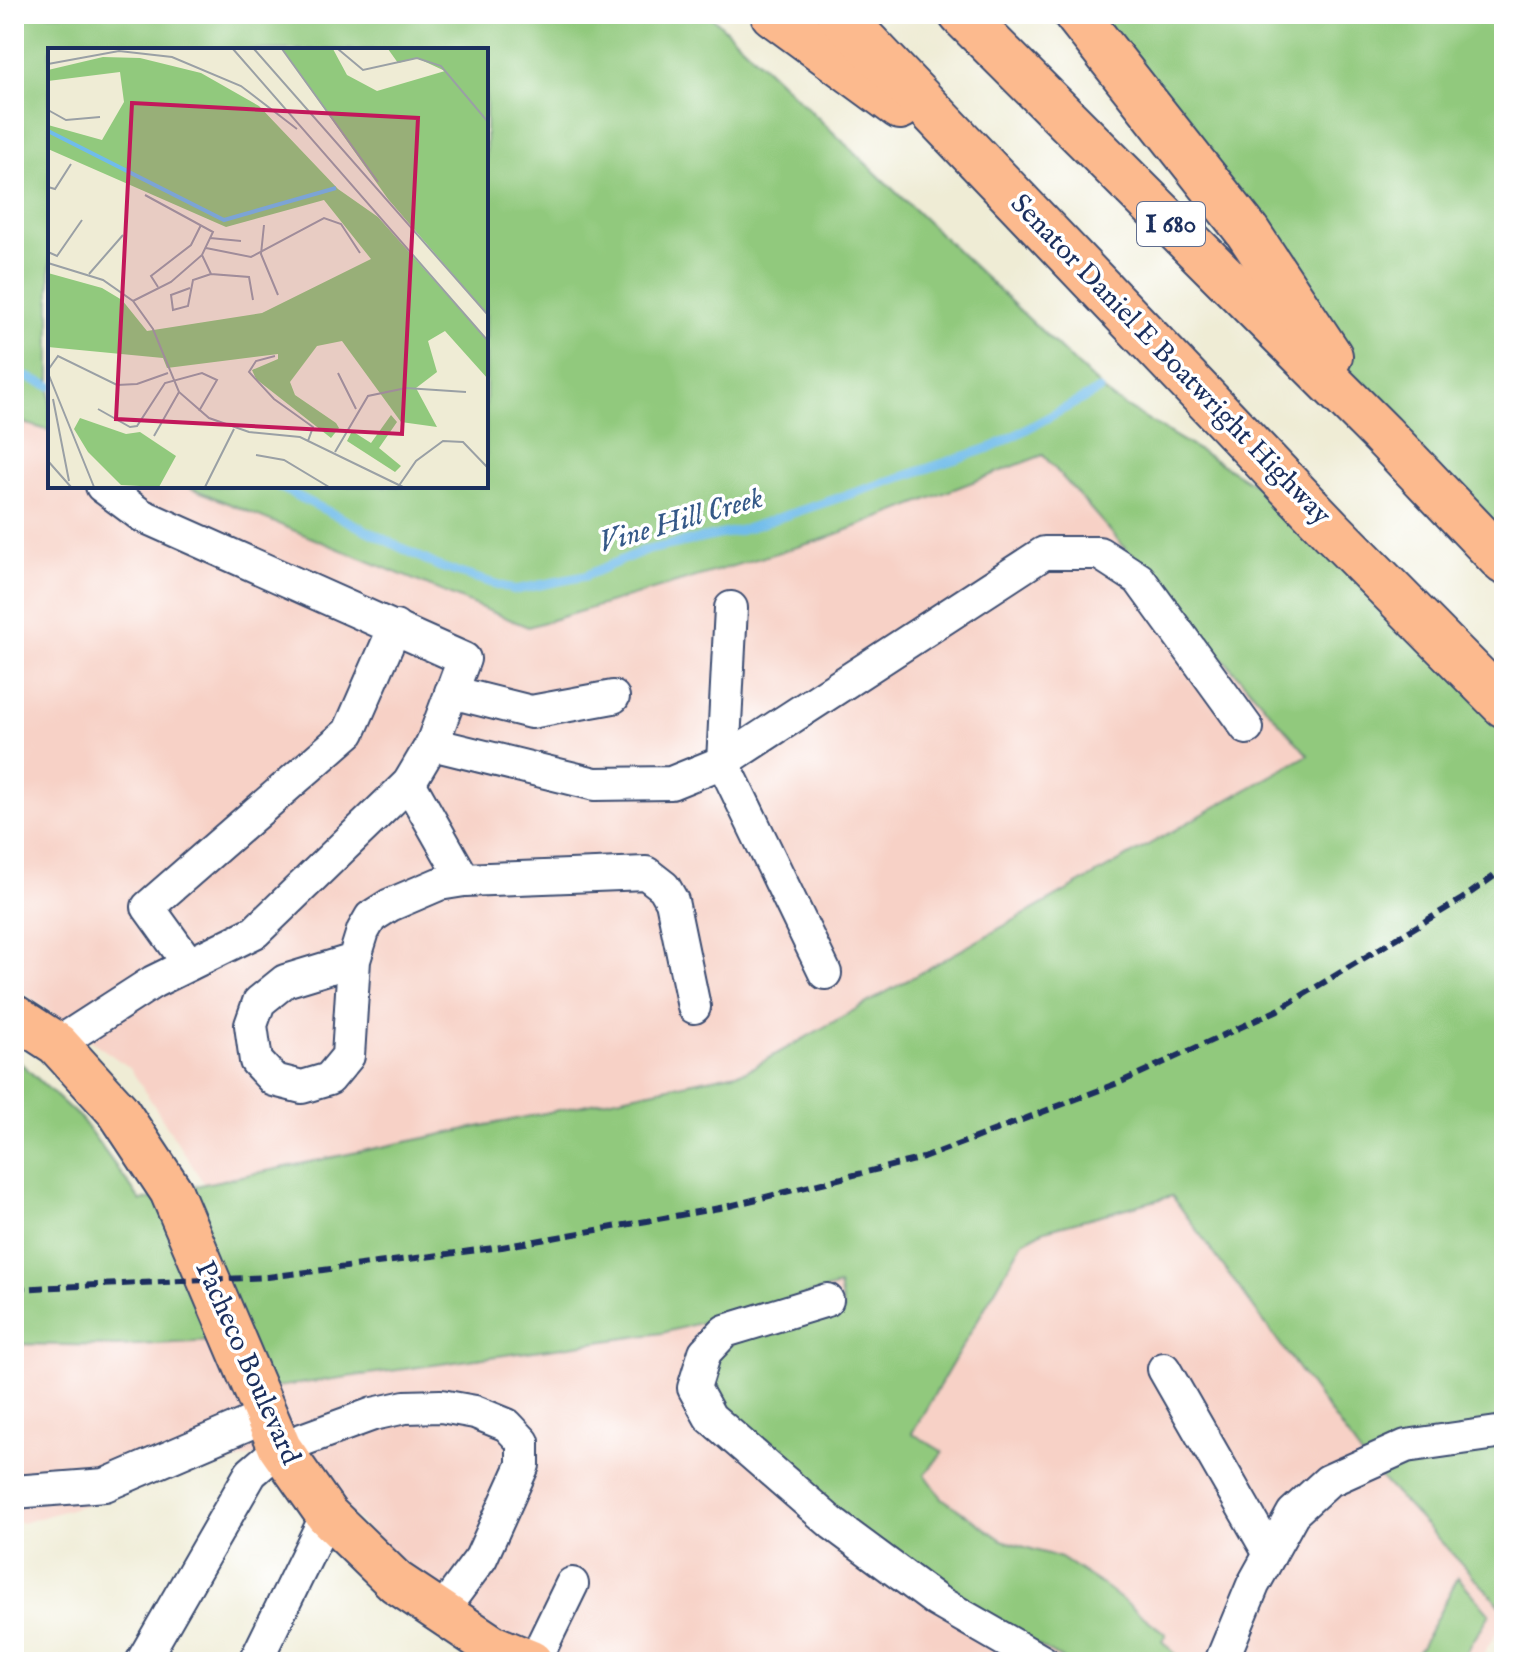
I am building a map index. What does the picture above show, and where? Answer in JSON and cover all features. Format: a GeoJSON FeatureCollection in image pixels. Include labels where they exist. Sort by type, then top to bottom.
{"type":"FeatureCollection","features":[{"type":"Feature","properties":{"kind":"highway"},"geometry":{"type":"LineString","coordinates":[[773,14],[997,178]]}},
{"type":"Feature","properties":{"kind":"highway","name":"Senator Daniel E Boatwright Highway"},"geometry":{"type":"LineString","coordinates":[[839,14],[1332,531],[1504,705]]}},
{"type":"Feature","properties":{"kind":"highway","name":"I 680"},"geometry":{"type":"LineString","coordinates":[[961,14],[1382,434],[1504,562]]}},
{"type":"Feature","properties":{"kind":"highway"},"geometry":{"type":"LineString","coordinates":[[1076,14],[1247,231],[1382,434]]}},
{"type":"Feature","properties":{"kind":"main road","name":"Pacheco Boulevard"},"geometry":{"type":"LineString","coordinates":[[14,1016],[57,1044],[118,1111],[171,1191],[273,1432],[327,1515],[396,1582],[492,1646],[532,1662]]}},
{"type":"Feature","properties":{"kind":"street"},"geometry":{"type":"LineString","coordinates":[[57,1044],[153,982],[255,932],[409,783],[432,744],[464,659],[141,515],[105,488]]}},
{"type":"Feature","properties":{"kind":"street"},"geometry":{"type":"LineString","coordinates":[[432,744],[595,784],[671,783],[723,762],[1044,553],[1099,553],[1139,579],[1247,728]]}},
{"type":"Feature","properties":{"kind":"street"},"geometry":{"type":"LineString","coordinates":[[731,608],[723,762],[825,973]]}},
{"type":"Feature","properties":{"kind":"street"},"geometry":{"type":"LineString","coordinates":[[189,964],[148,907],[349,732],[395,627]]}},
{"type":"Feature","properties":{"kind":"street"},"geometry":{"type":"LineString","coordinates":[[451,692],[531,712],[613,697]]}},
{"type":"Feature","properties":{"kind":"street"},"geometry":{"type":"LineString","coordinates":[[409,783],[464,880]]}},
{"type":"Feature","properties":{"kind":"street"},"geometry":{"type":"LineString","coordinates":[[354,960],[371,917],[390,905],[439,884],[464,880],[646,873],[664,887],[672,901],[694,1007]]}},
{"type":"Feature","properties":{"kind":"street"},"geometry":{"type":"LineString","coordinates":[[827,1300],[725,1331],[705,1352],[694,1388],[710,1417],[833,1524],[937,1601],[1043,1662]]}},
{"type":"Feature","properties":{"kind":"street"},"geometry":{"type":"LineString","coordinates":[[1164,1369],[1270,1554]]}},
{"type":"Feature","properties":{"kind":"street"},"geometry":{"type":"LineString","coordinates":[[14,1492],[105,1485],[273,1432],[405,1407],[441,1406],[475,1412],[507,1425],[523,1442],[523,1465],[481,1558],[441,1612]]}},
{"type":"Feature","properties":{"kind":"street"},"geometry":{"type":"LineString","coordinates":[[142,1662],[273,1432]]}},
{"type":"Feature","properties":{"kind":"street"},"geometry":{"type":"LineString","coordinates":[[1221,1662],[1253,1585],[1293,1513],[1328,1481],[1406,1446],[1504,1432]]}},
{"type":"Feature","properties":{"kind":"street"},"geometry":{"type":"LineString","coordinates":[[255,1662],[327,1515]]}},
{"type":"Feature","properties":{"kind":"street"},"geometry":{"type":"LineString","coordinates":[[532,1662],[572,1584]]}},
{"type":"Feature","properties":{"kind":"shaded area"},"geometry":{"type":"Polygon","coordinates":[[[14,420],[48,430],[48,488],[191,488],[528,627],[824,539],[1043,455],[1308,755],[746,1071],[204,1184],[130,1068],[14,987],[14,420]]]}},
{"type":"Feature","properties":{"kind":"shaded area"},"geometry":{"type":"Polygon","coordinates":[[[1172,1196],[1367,1463],[1504,1609],[1504,1620],[1479,1662],[531,1662],[492,1646],[280,1448],[22,1523],[14,1520],[14,1344],[116,1346],[234,1340],[256,1390],[662,1333],[1172,1196]]]}},
{"type":"Feature","properties":{"kind":"green space"},"geometry":{"type":"Polygon","coordinates":[[[14,14],[709,14],[1112,398],[1332,531],[1504,705],[1504,1609],[1367,1463],[1172,1196],[1045,1230],[1023,1242],[912,1433],[943,1452],[925,1474],[942,1498],[1002,1540],[1061,1558],[1104,1586],[1166,1634],[1162,1641],[1181,1662],[1067,1662],[952,1596],[827,1512],[708,1400],[713,1359],[737,1339],[844,1311],[839,1286],[662,1333],[255,1390],[234,1340],[116,1346],[14,1344],[14,1057],[82,1120],[141,1201],[204,1184],[746,1071],[1308,755],[1043,455],[824,539],[528,627],[191,488],[488,488],[488,48],[48,48],[48,430],[14,420],[14,14]]]}},
{"type":"Feature","properties":{"kind":"green space"},"geometry":{"type":"Polygon","coordinates":[[[1076,14],[1504,14],[1504,564],[1382,434],[1076,14]]]}},
{"type":"Feature","properties":{"kind":"green space"},"geometry":{"type":"Polygon","coordinates":[[[1458,1577],[1490,1614],[1460,1662],[1410,1662],[1422,1646],[1458,1577]]]}},
{"type":"Feature","properties":{"kind":"waterway","name":"Vine Hill Creek"},"geometry":{"type":"LineString","coordinates":[[14,372],[48,385]]}},
{"type":"Feature","properties":{"kind":"waterway","name":"Vine Hill Creek"},"geometry":{"type":"LineString","coordinates":[[281,488],[440,567],[515,590],[585,576],[643,551],[742,530],[995,446],[1099,390]]}},
{"type":"Feature","properties":{"kind":"railway"},"geometry":{"type":"LineString","coordinates":[[14,1289],[268,1277],[502,1247],[725,1207],[923,1158],[1123,1081],[1278,1010],[1462,899],[1504,869]]}}]}
